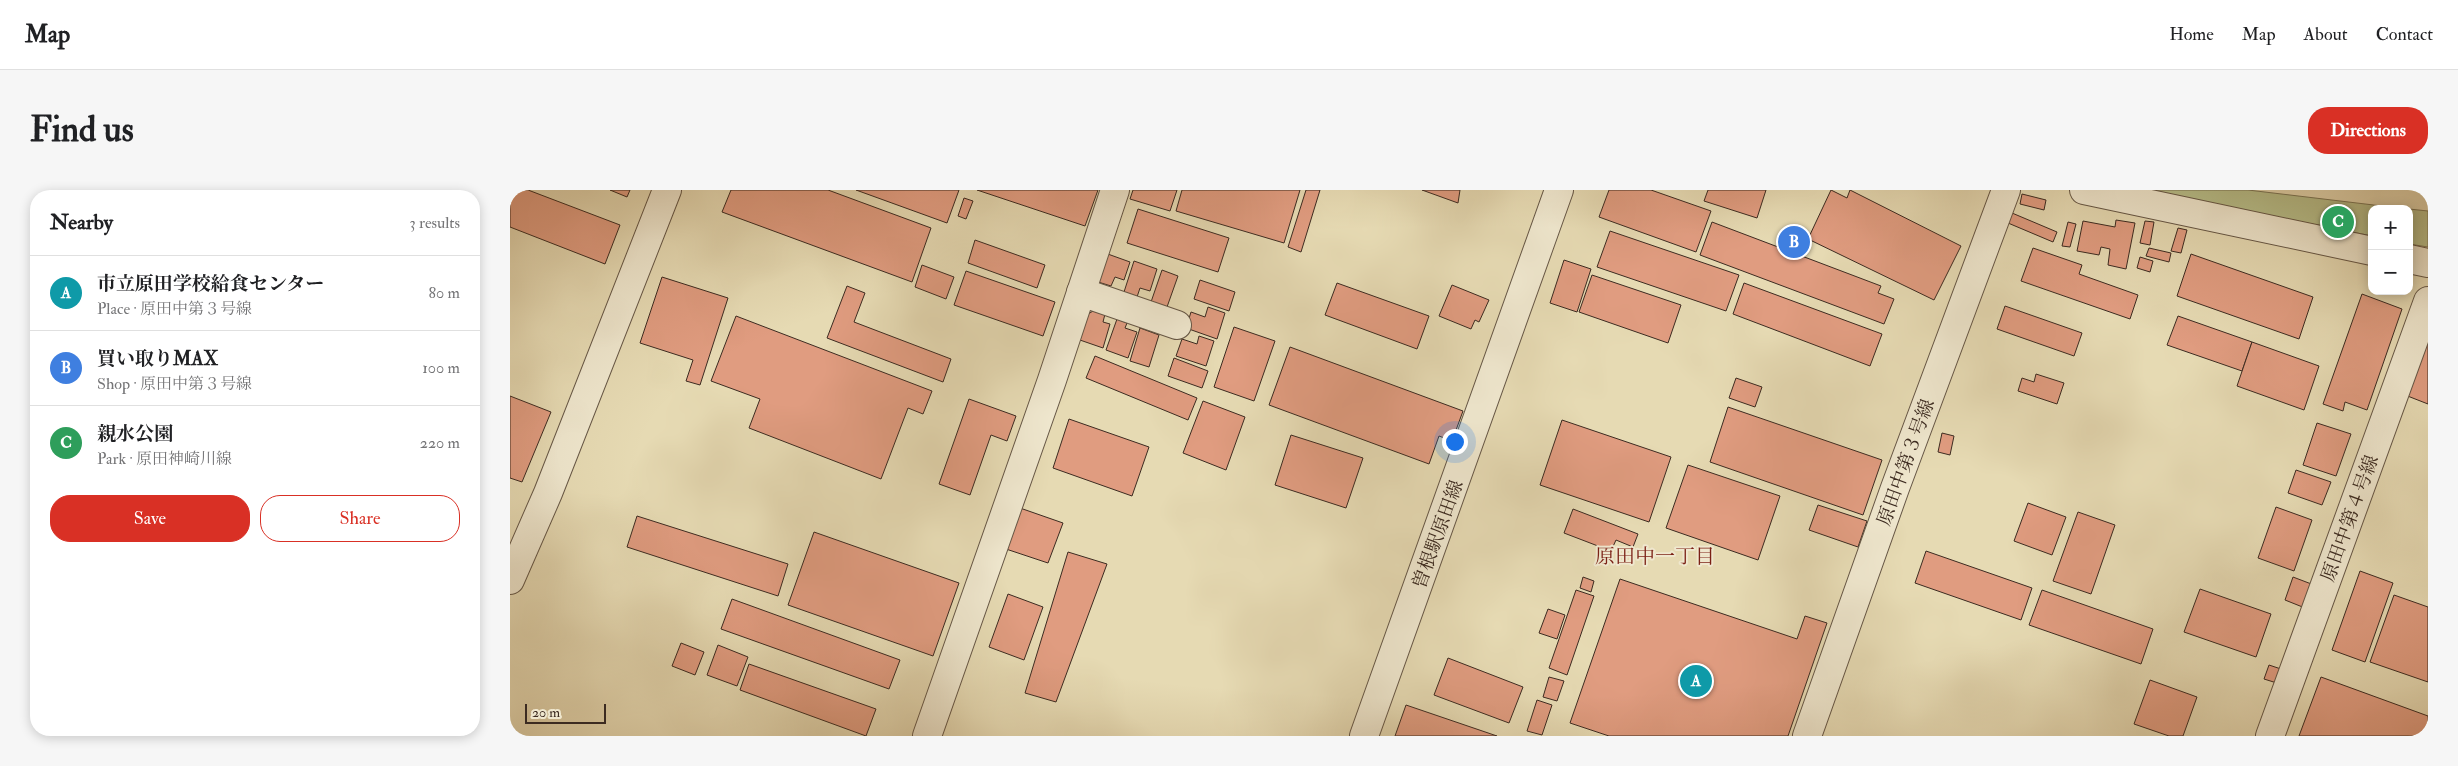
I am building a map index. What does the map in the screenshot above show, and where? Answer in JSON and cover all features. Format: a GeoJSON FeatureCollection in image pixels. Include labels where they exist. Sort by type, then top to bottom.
{"type":"FeatureCollection","features":[{"type":"Feature","properties":{"kind":"street"},"geometry":{"type":"LineString","coordinates":[[510,580],[548,493],[667,190]]}},
{"type":"Feature","properties":{"kind":"street"},"geometry":{"type":"LineString","coordinates":[[927,736],[1115,190]]}},
{"type":"Feature","properties":{"kind":"street","name":"曽根駅原田線"},"geometry":{"type":"LineString","coordinates":[[1364,736],[1560,190]]}},
{"type":"Feature","properties":{"kind":"street","name":"原田中第３号線"},"geometry":{"type":"LineString","coordinates":[[1807,736],[1895,488],[2006,190]]}},
{"type":"Feature","properties":{"kind":"street"},"geometry":{"type":"LineString","coordinates":[[2084,190],[2368,250]]}},
{"type":"Feature","properties":{"kind":"street"},"geometry":{"type":"LineString","coordinates":[[2413,260],[2428,263]]}},
{"type":"Feature","properties":{"kind":"street"},"geometry":{"type":"LineString","coordinates":[[1081,292],[1177,325]]}},
{"type":"Feature","properties":{"kind":"street","name":"原田中第４号線"},"geometry":{"type":"LineString","coordinates":[[2270,736],[2428,301]]}},
{"type":"Feature","properties":{"kind":"green space"},"geometry":{"type":"Polygon","coordinates":[[[2142,190],[2248,190],[2374,205],[2368,205],[2368,235],[2142,190]]]}},
{"type":"Feature","properties":{"kind":"green space"},"geometry":{"type":"Polygon","coordinates":[[[2413,209],[2428,211],[2428,247],[2413,245],[2413,209]]]}},
{"type":"Feature","properties":{"kind":"building"},"geometry":{"type":"Polygon","coordinates":[[[510,190],[528,190],[620,225],[605,264],[510,227],[510,190]]]}},
{"type":"Feature","properties":{"kind":"building"},"geometry":{"type":"Polygon","coordinates":[[[610,190],[630,190],[627,197],[610,190]]]}},
{"type":"Feature","properties":{"kind":"building"},"geometry":{"type":"Polygon","coordinates":[[[731,190],[828,190],[931,228],[912,282],[722,212],[731,190]]]}},
{"type":"Feature","properties":{"kind":"building"},"geometry":{"type":"Polygon","coordinates":[[[856,190],[959,190],[947,223],[856,190]]]}},
{"type":"Feature","properties":{"kind":"building"},"geometry":{"type":"Polygon","coordinates":[[[977,190],[1098,190],[1085,226],[977,190]]]}},
{"type":"Feature","properties":{"kind":"building"},"geometry":{"type":"Polygon","coordinates":[[[1133,190],[1177,190],[1170,211],[1130,199],[1133,190]]]}},
{"type":"Feature","properties":{"kind":"building"},"geometry":{"type":"Polygon","coordinates":[[[1182,190],[1300,190],[1284,243],[1176,211],[1182,190]]]}},
{"type":"Feature","properties":{"kind":"building"},"geometry":{"type":"Polygon","coordinates":[[[1306,190],[1320,190],[1301,252],[1288,247],[1306,190]]]}},
{"type":"Feature","properties":{"kind":"building"},"geometry":{"type":"Polygon","coordinates":[[[1422,190],[1460,190],[1458,203],[1422,190]]]}},
{"type":"Feature","properties":{"kind":"building"},"geometry":{"type":"Polygon","coordinates":[[[1609,190],[1651,190],[1711,211],[1696,252],[1599,217],[1609,190]]]}},
{"type":"Feature","properties":{"kind":"building"},"geometry":{"type":"Polygon","coordinates":[[[1708,190],[1766,190],[1757,218],[1704,201],[1708,190]]]}},
{"type":"Feature","properties":{"kind":"building"},"geometry":{"type":"Polygon","coordinates":[[[1831,190],[1847,198],[1850,190],[1961,246],[1934,300],[1808,239],[1831,190]]]}},
{"type":"Feature","properties":{"kind":"building"},"geometry":{"type":"Polygon","coordinates":[[[2022,194],[2046,200],[2044,210],[2020,204],[2022,194]]]}},
{"type":"Feature","properties":{"kind":"building"},"geometry":{"type":"Polygon","coordinates":[[[964,198],[973,201],[966,219],[958,216],[964,198]]]}},
{"type":"Feature","properties":{"kind":"building"},"geometry":{"type":"Polygon","coordinates":[[[1138,209],[1229,238],[1218,272],[1127,243],[1138,209]]]}},
{"type":"Feature","properties":{"kind":"building"},"geometry":{"type":"Polygon","coordinates":[[[2012,213],[2057,232],[2053,242],[2008,223],[2012,213]]]}},
{"type":"Feature","properties":{"kind":"building"},"geometry":{"type":"Polygon","coordinates":[[[2116,220],[2135,223],[2126,269],[2108,265],[2110,249],[2101,247],[2099,255],[2077,251],[2083,221],[2115,227],[2116,220]]]}},
{"type":"Feature","properties":{"kind":"building"},"geometry":{"type":"Polygon","coordinates":[[[2145,221],[2154,222],[2150,245],[2140,243],[2145,221]]]}},
{"type":"Feature","properties":{"kind":"building"},"geometry":{"type":"Polygon","coordinates":[[[1712,222],[1881,286],[1878,293],[1894,299],[1884,324],[1700,255],[1712,222]]]}},
{"type":"Feature","properties":{"kind":"building"},"geometry":{"type":"Polygon","coordinates":[[[2068,222],[2076,224],[2070,247],[2062,246],[2068,222]]]}},
{"type":"Feature","properties":{"kind":"building"},"geometry":{"type":"Polygon","coordinates":[[[2178,228],[2187,230],[2181,253],[2171,251],[2178,228]]]}},
{"type":"Feature","properties":{"kind":"building"},"geometry":{"type":"Polygon","coordinates":[[[1610,231],[1739,275],[1726,311],[1597,267],[1610,231]]]}},
{"type":"Feature","properties":{"kind":"building"},"geometry":{"type":"Polygon","coordinates":[[[975,240],[1045,265],[1037,288],[968,263],[975,240]]]}},
{"type":"Feature","properties":{"kind":"building"},"geometry":{"type":"Polygon","coordinates":[[[2033,248],[2082,265],[2079,274],[2138,295],[2130,319],[2021,281],[2033,248]]]}},
{"type":"Feature","properties":{"kind":"building"},"geometry":{"type":"Polygon","coordinates":[[[2149,248],[2171,253],[2169,262],[2146,256],[2149,248]]]}},
{"type":"Feature","properties":{"kind":"building"},"geometry":{"type":"Polygon","coordinates":[[[1105,253],[1130,262],[1124,280],[1115,277],[1111,286],[1095,281],[1105,253]]]}},
{"type":"Feature","properties":{"kind":"building"},"geometry":{"type":"Polygon","coordinates":[[[2191,254],[2313,297],[2299,339],[2177,296],[2191,254]]]}},
{"type":"Feature","properties":{"kind":"building"},"geometry":{"type":"Polygon","coordinates":[[[2140,257],[2153,261],[2150,272],[2137,268],[2140,257]]]}},
{"type":"Feature","properties":{"kind":"building"},"geometry":{"type":"Polygon","coordinates":[[[1564,260],[1591,269],[1577,312],[1550,303],[1564,260]]]}},
{"type":"Feature","properties":{"kind":"building"},"geometry":{"type":"Polygon","coordinates":[[[1134,261],[1157,269],[1150,291],[1140,288],[1137,297],[1124,292],[1134,261]]]}},
{"type":"Feature","properties":{"kind":"building"},"geometry":{"type":"Polygon","coordinates":[[[922,265],[954,277],[946,299],[915,287],[922,265]]]}},
{"type":"Feature","properties":{"kind":"building"},"geometry":{"type":"Polygon","coordinates":[[[1162,270],[1178,276],[1167,307],[1151,302],[1162,270]]]}},
{"type":"Feature","properties":{"kind":"building"},"geometry":{"type":"Polygon","coordinates":[[[966,271],[1055,302],[1043,336],[954,305],[966,271]]]}},
{"type":"Feature","properties":{"kind":"building"},"geometry":{"type":"Polygon","coordinates":[[[1592,275],[1681,305],[1668,343],[1579,312],[1592,275]]]}},
{"type":"Feature","properties":{"kind":"building"},"geometry":{"type":"Polygon","coordinates":[[[662,277],[728,298],[700,385],[686,381],[693,360],[640,343],[662,277]]]}},
{"type":"Feature","properties":{"kind":"building"},"geometry":{"type":"Polygon","coordinates":[[[1200,280],[1235,292],[1229,311],[1194,299],[1200,280]]]}},
{"type":"Feature","properties":{"kind":"building"},"geometry":{"type":"Polygon","coordinates":[[[1337,283],[1429,316],[1417,349],[1325,315],[1337,283]]]}},
{"type":"Feature","properties":{"kind":"building"},"geometry":{"type":"Polygon","coordinates":[[[1744,283],[1882,334],[1870,366],[1733,314],[1744,283]]]}},
{"type":"Feature","properties":{"kind":"building"},"geometry":{"type":"Polygon","coordinates":[[[1452,285],[1489,300],[1479,322],[1475,320],[1471,329],[1439,316],[1452,285]]]}},
{"type":"Feature","properties":{"kind":"building"},"geometry":{"type":"Polygon","coordinates":[[[847,286],[865,293],[854,322],[951,359],[943,382],[827,338],[847,286]]]}},
{"type":"Feature","properties":{"kind":"building"},"geometry":{"type":"Polygon","coordinates":[[[2362,294],[2402,309],[2367,410],[2345,402],[2343,411],[2323,404],[2362,294]]]}},
{"type":"Feature","properties":{"kind":"building"},"geometry":{"type":"Polygon","coordinates":[[[2005,306],[2082,333],[2074,356],[1997,329],[2005,306]]]}},
{"type":"Feature","properties":{"kind":"building"},"geometry":{"type":"Polygon","coordinates":[[[1208,307],[1225,313],[1217,339],[1186,328],[1191,312],[1205,317],[1208,307]]]}},
{"type":"Feature","properties":{"kind":"building"},"geometry":{"type":"Polygon","coordinates":[[[1093,311],[1105,314],[1103,322],[1110,324],[1103,348],[1077,339],[1085,316],[1093,311]]]}},
{"type":"Feature","properties":{"kind":"building"},"geometry":{"type":"Polygon","coordinates":[[[736,316],[932,391],[923,414],[908,408],[881,479],[749,428],[760,399],[711,381],[736,316]]]}},
{"type":"Feature","properties":{"kind":"building"},"geometry":{"type":"Polygon","coordinates":[[[2178,316],[2252,342],[2242,371],[2167,345],[2178,316]]]}},
{"type":"Feature","properties":{"kind":"building"},"geometry":{"type":"Polygon","coordinates":[[[1117,319],[1127,323],[1125,328],[1137,332],[1128,358],[1106,350],[1117,319]]]}},
{"type":"Feature","properties":{"kind":"building"},"geometry":{"type":"Polygon","coordinates":[[[1234,327],[1275,341],[1254,401],[1214,387],[1234,327]]]}},
{"type":"Feature","properties":{"kind":"building"},"geometry":{"type":"Polygon","coordinates":[[[1140,328],[1159,335],[1149,367],[1130,361],[1140,328]]]}},
{"type":"Feature","properties":{"kind":"building"},"geometry":{"type":"Polygon","coordinates":[[[2428,332],[2428,404],[2405,395],[2428,332]]]}},
{"type":"Feature","properties":{"kind":"building"},"geometry":{"type":"Polygon","coordinates":[[[1199,336],[1214,341],[1206,366],[1176,356],[1182,339],[1197,344],[1199,336]]]}},
{"type":"Feature","properties":{"kind":"building"},"geometry":{"type":"Polygon","coordinates":[[[2252,342],[2319,366],[2304,410],[2237,386],[2252,342]]]}},
{"type":"Feature","properties":{"kind":"building"},"geometry":{"type":"Polygon","coordinates":[[[1290,347],[1463,411],[1452,441],[1439,436],[1429,464],[1269,405],[1290,347]]]}},
{"type":"Feature","properties":{"kind":"building"},"geometry":{"type":"Polygon","coordinates":[[[1095,356],[1197,398],[1188,420],[1086,378],[1095,356]]]}},
{"type":"Feature","properties":{"kind":"building"},"geometry":{"type":"Polygon","coordinates":[[[1174,358],[1208,371],[1202,388],[1168,376],[1174,358]]]}},
{"type":"Feature","properties":{"kind":"building"},"geometry":{"type":"Polygon","coordinates":[[[2036,374],[2064,383],[2057,404],[2018,391],[2022,378],[2034,382],[2036,374]]]}},
{"type":"Feature","properties":{"kind":"building"},"geometry":{"type":"Polygon","coordinates":[[[1736,378],[1762,387],[1755,407],[1729,398],[1736,378]]]}},
{"type":"Feature","properties":{"kind":"building"},"geometry":{"type":"Polygon","coordinates":[[[510,396],[551,412],[522,482],[510,478],[510,396]]]}},
{"type":"Feature","properties":{"kind":"building"},"geometry":{"type":"Polygon","coordinates":[[[969,399],[1016,416],[1007,441],[991,435],[970,495],[939,484],[969,399]]]}},
{"type":"Feature","properties":{"kind":"building"},"geometry":{"type":"Polygon","coordinates":[[[1203,401],[1245,417],[1226,470],[1183,453],[1203,401]]]}},
{"type":"Feature","properties":{"kind":"building"},"geometry":{"type":"Polygon","coordinates":[[[1728,407],[1882,460],[1863,515],[1710,462],[1728,407]]]}},
{"type":"Feature","properties":{"kind":"building"},"geometry":{"type":"Polygon","coordinates":[[[1069,419],[1149,447],[1132,496],[1053,468],[1069,419]]]}},
{"type":"Feature","properties":{"kind":"building"},"geometry":{"type":"Polygon","coordinates":[[[1562,420],[1671,457],[1649,522],[1540,485],[1562,420]]]}},
{"type":"Feature","properties":{"kind":"building"},"geometry":{"type":"Polygon","coordinates":[[[2317,423],[2351,434],[2336,476],[2303,465],[2317,423]]]}},
{"type":"Feature","properties":{"kind":"building"},"geometry":{"type":"Polygon","coordinates":[[[1942,433],[1954,436],[1950,455],[1938,452],[1942,433]]]}},
{"type":"Feature","properties":{"kind":"building"},"geometry":{"type":"Polygon","coordinates":[[[1291,435],[1363,458],[1346,508],[1275,485],[1291,435]]]}},
{"type":"Feature","properties":{"kind":"building"},"geometry":{"type":"Polygon","coordinates":[[[1688,465],[1780,496],[1758,560],[1666,528],[1688,465]]]}},
{"type":"Feature","properties":{"kind":"building"},"geometry":{"type":"Polygon","coordinates":[[[2296,470],[2331,482],[2322,505],[2288,493],[2296,470]]]}},
{"type":"Feature","properties":{"kind":"building"},"geometry":{"type":"Polygon","coordinates":[[[2028,503],[2066,517],[2052,555],[2014,541],[2028,503]]]}},
{"type":"Feature","properties":{"kind":"building"},"geometry":{"type":"Polygon","coordinates":[[[1818,505],[1867,521],[1858,547],[1809,530],[1818,505]]]}},
{"type":"Feature","properties":{"kind":"building"},"geometry":{"type":"Polygon","coordinates":[[[2276,507],[2312,520],[2294,571],[2258,558],[2276,507]]]}},
{"type":"Feature","properties":{"kind":"building"},"geometry":{"type":"Polygon","coordinates":[[[1020,508],[1063,523],[1048,563],[1006,549],[1020,508]]]}},
{"type":"Feature","properties":{"kind":"building"},"geometry":{"type":"Polygon","coordinates":[[[1573,509],[1638,534],[1633,547],[1616,540],[1611,551],[1564,533],[1573,509]]]}},
{"type":"Feature","properties":{"kind":"building"},"geometry":{"type":"Polygon","coordinates":[[[2078,512],[2115,525],[2091,594],[2053,581],[2078,512]]]}},
{"type":"Feature","properties":{"kind":"building"},"geometry":{"type":"Polygon","coordinates":[[[637,516],[788,564],[778,596],[627,547],[637,516]]]}},
{"type":"Feature","properties":{"kind":"building"},"geometry":{"type":"Polygon","coordinates":[[[814,532],[959,583],[933,656],[788,605],[814,532]]]}},
{"type":"Feature","properties":{"kind":"building"},"geometry":{"type":"Polygon","coordinates":[[[1926,551],[2032,588],[2021,620],[1915,583],[1926,551]]]}},
{"type":"Feature","properties":{"kind":"building"},"geometry":{"type":"Polygon","coordinates":[[[1068,552],[1107,564],[1056,702],[1025,693],[1068,552]]]}},
{"type":"Feature","properties":{"kind":"building"},"geometry":{"type":"Polygon","coordinates":[[[2360,571],[2393,583],[2365,662],[2332,650],[2360,571]]]}},
{"type":"Feature","properties":{"kind":"building"},"geometry":{"type":"Polygon","coordinates":[[[1583,577],[1594,581],[1591,592],[1580,588],[1583,577]]]}},
{"type":"Feature","properties":{"kind":"building"},"geometry":{"type":"Polygon","coordinates":[[[2293,577],[2314,585],[2305,608],[2285,600],[2293,577]]]}},
{"type":"Feature","properties":{"kind":"building"},"geometry":{"type":"Polygon","coordinates":[[[1620,579],[1797,639],[1805,616],[1827,623],[1788,736],[1609,736],[1570,723],[1620,579]]]}},
{"type":"Feature","properties":{"kind":"building"},"geometry":{"type":"Polygon","coordinates":[[[2200,589],[2271,614],[2256,657],[2184,632],[2200,589]]]}},
{"type":"Feature","properties":{"kind":"building"},"geometry":{"type":"Polygon","coordinates":[[[1576,590],[1594,596],[1567,675],[1549,668],[1576,590]]]}},
{"type":"Feature","properties":{"kind":"building"},"geometry":{"type":"Polygon","coordinates":[[[2042,590],[2153,629],[2141,664],[2029,625],[2042,590]]]}},
{"type":"Feature","properties":{"kind":"building"},"geometry":{"type":"Polygon","coordinates":[[[1008,594],[1043,607],[1024,660],[989,647],[1008,594]]]}},
{"type":"Feature","properties":{"kind":"building"},"geometry":{"type":"Polygon","coordinates":[[[2394,595],[2428,607],[2428,682],[2370,662],[2394,595]]]}},
{"type":"Feature","properties":{"kind":"building"},"geometry":{"type":"Polygon","coordinates":[[[732,599],[900,660],[889,689],[721,629],[732,599]]]}},
{"type":"Feature","properties":{"kind":"building"},"geometry":{"type":"Polygon","coordinates":[[[1548,609],[1565,615],[1557,639],[1539,633],[1548,609]]]}},
{"type":"Feature","properties":{"kind":"building"},"geometry":{"type":"Polygon","coordinates":[[[681,643],[704,652],[695,675],[672,666],[681,643]]]}},
{"type":"Feature","properties":{"kind":"building"},"geometry":{"type":"Polygon","coordinates":[[[718,645],[748,657],[737,686],[707,675],[718,645]]]}},
{"type":"Feature","properties":{"kind":"building"},"geometry":{"type":"Polygon","coordinates":[[[1448,658],[1523,687],[1509,723],[1434,695],[1448,658]]]}},
{"type":"Feature","properties":{"kind":"building"},"geometry":{"type":"Polygon","coordinates":[[[749,664],[876,709],[866,736],[740,690],[749,664]]]}},
{"type":"Feature","properties":{"kind":"building"},"geometry":{"type":"Polygon","coordinates":[[[2269,665],[2284,670],[2280,684],[2264,679],[2269,665]]]}},
{"type":"Feature","properties":{"kind":"building"},"geometry":{"type":"Polygon","coordinates":[[[1549,677],[1564,681],[1557,701],[1543,697],[1549,677]]]}},
{"type":"Feature","properties":{"kind":"building"},"geometry":{"type":"Polygon","coordinates":[[[2321,677],[2428,716],[2428,736],[2299,736],[2321,677]]]}},
{"type":"Feature","properties":{"kind":"building"},"geometry":{"type":"Polygon","coordinates":[[[2150,680],[2197,697],[2183,736],[2169,736],[2134,724],[2150,680]]]}},
{"type":"Feature","properties":{"kind":"building"},"geometry":{"type":"Polygon","coordinates":[[[1537,700],[1552,705],[1542,735],[1527,731],[1537,700]]]}},
{"type":"Feature","properties":{"kind":"building"},"geometry":{"type":"Polygon","coordinates":[[[1406,705],[1497,736],[1395,736],[1406,705]]]}},
{"type":"Feature","properties":{"kind":"place","name":"親水公園"},"geometry":{"type":"Point","coordinates":[2338,222]}},
{"type":"Feature","properties":{"kind":"place","name":"買い取りMAX"},"geometry":{"type":"Point","coordinates":[1794,242]}},
{"type":"Feature","properties":{"kind":"place","name":"市立原田学校給食センター"},"geometry":{"type":"Point","coordinates":[1696,681]}},
{"type":"Feature","properties":{"kind":"district","name":"原田中一丁目"},"geometry":{"type":"Point","coordinates":[1655,556]}}]}
